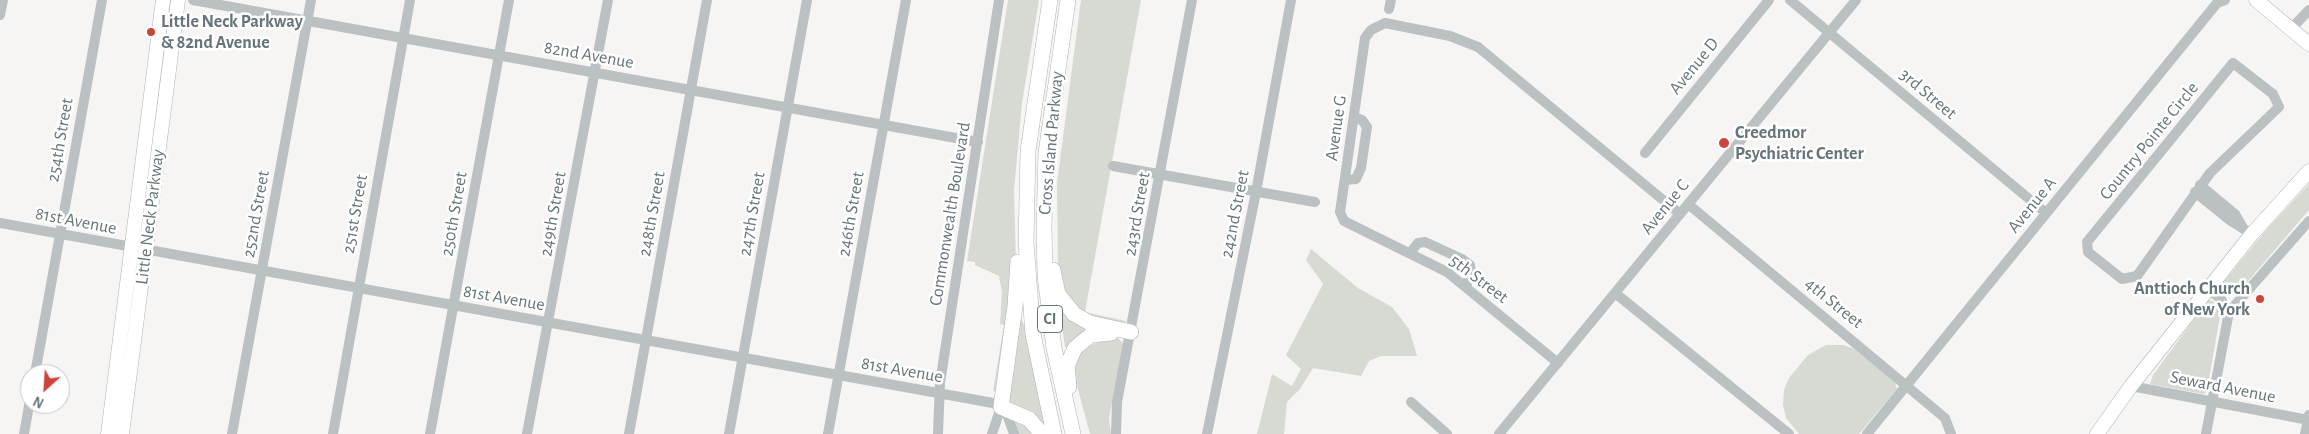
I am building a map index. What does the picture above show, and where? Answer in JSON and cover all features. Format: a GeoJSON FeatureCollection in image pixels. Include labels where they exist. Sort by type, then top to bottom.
{"type":"FeatureCollection","features":[{"type":"Feature","properties":{"kind":"highway","name":"Cross Island Parkway"},"geometry":{"type":"LineString","coordinates":[[1050,0],[1028,151],[1026,212],[1027,272],[1033,334],[1054,434]]}},
{"type":"Feature","properties":{"kind":"highway","name":"Cross Island Parkway"},"geometry":{"type":"LineString","coordinates":[[1068,0],[1049,130],[1044,202],[1045,275],[1050,323],[1058,372],[1073,434]]}},
{"type":"Feature","properties":{"kind":"highway"},"geometry":{"type":"LineString","coordinates":[[1044,202],[1052,244],[1054,281],[1061,299],[1074,314],[1085,321],[1131,335]]}},
{"type":"Feature","properties":{"kind":"highway"},"geometry":{"type":"LineString","coordinates":[[1026,212],[1018,254],[1014,313],[1001,407],[1029,419],[1042,434]]}},
{"type":"Feature","properties":{"kind":"highway"},"geometry":{"type":"LineString","coordinates":[[1081,434],[1068,378],[1071,353],[1081,341],[1097,333],[1131,335]]}},
{"type":"Feature","properties":{"kind":"main road","name":"Little Neck Parkway"},"geometry":{"type":"LineString","coordinates":[[108,434],[163,0]]}},
{"type":"Feature","properties":{"kind":"main road","name":"Little Neck Parkway"},"geometry":{"type":"LineString","coordinates":[[122,434],[178,0]]}},
{"type":"Feature","properties":{"kind":"main road"},"geometry":{"type":"LineString","coordinates":[[2256,0],[2309,44]]}},
{"type":"Feature","properties":{"kind":"main road"},"geometry":{"type":"LineString","coordinates":[[2097,434],[2131,386],[2208,289],[2247,230],[2309,171]]}},
{"type":"Feature","properties":{"kind":"street"},"geometry":{"type":"LineString","coordinates":[[0,15],[3,0]]}},
{"type":"Feature","properties":{"kind":"street","name":"254th Street"},"geometry":{"type":"LineString","coordinates":[[37,364],[102,0]]}},
{"type":"Feature","properties":{"kind":"street","name":"82nd Avenue"},"geometry":{"type":"LineString","coordinates":[[193,0],[978,142]]}},
{"type":"Feature","properties":{"kind":"street","name":"252nd Street"},"geometry":{"type":"LineString","coordinates":[[232,434],[311,0]]}},
{"type":"Feature","properties":{"kind":"street","name":"251st Street"},"geometry":{"type":"LineString","coordinates":[[333,434],[410,0]]}},
{"type":"Feature","properties":{"kind":"street","name":"250th Street"},"geometry":{"type":"LineString","coordinates":[[430,434],[509,0]]}},
{"type":"Feature","properties":{"kind":"street","name":"249th Street"},"geometry":{"type":"LineString","coordinates":[[528,434],[550,323],[608,0]]}},
{"type":"Feature","properties":{"kind":"street","name":"248th Street"},"geometry":{"type":"LineString","coordinates":[[628,434],[708,0]]}},
{"type":"Feature","properties":{"kind":"street","name":"247th Street"},"geometry":{"type":"LineString","coordinates":[[729,434],[807,0]]}},
{"type":"Feature","properties":{"kind":"street","name":"246th Street"},"geometry":{"type":"LineString","coordinates":[[828,434],[906,0]]}},
{"type":"Feature","properties":{"kind":"street","name":"Commonwealth Boulevard"},"geometry":{"type":"LineString","coordinates":[[938,434],[940,393],[999,0]]}},
{"type":"Feature","properties":{"kind":"street","name":"243rd Street"},"geometry":{"type":"LineString","coordinates":[[1116,434],[1117,402],[1192,0]]}},
{"type":"Feature","properties":{"kind":"street","name":"242nd Street"},"geometry":{"type":"LineString","coordinates":[[1207,434],[1256,192],[1291,0]]}},
{"type":"Feature","properties":{"kind":"street","name":"Avenue D"},"geometry":{"type":"LineString","coordinates":[[1645,153],[1769,0]]}},
{"type":"Feature","properties":{"kind":"street","name":"3rd Street"},"geometry":{"type":"LineString","coordinates":[[1790,0],[2046,213]]}},
{"type":"Feature","properties":{"kind":"street","name":"Avenue C"},"geometry":{"type":"LineString","coordinates":[[1499,434],[1856,0]]}},
{"type":"Feature","properties":{"kind":"street","name":"Avenue A"},"geometry":{"type":"LineString","coordinates":[[1867,434],[2218,1]]}},
{"type":"Feature","properties":{"kind":"street"},"geometry":{"type":"LineString","coordinates":[[2291,29],[2309,10]]}},
{"type":"Feature","properties":{"kind":"street","name":"Avenue G"},"geometry":{"type":"LineString","coordinates":[[1344,221],[1340,212],[1365,38],[1371,30],[1385,23],[1450,36],[1478,47],[1680,214]]}},
{"type":"Feature","properties":{"kind":"street","name":"Country Pointe Circle"},"geometry":{"type":"LineString","coordinates":[[2233,63],[2273,94],[2278,107],[2198,188],[2138,276],[2122,279],[2088,252],[2087,242],[2233,63]]}},
{"type":"Feature","properties":{"kind":"street"},"geometry":{"type":"LineString","coordinates":[[1344,180],[1356,179],[1361,168],[1367,127],[1362,120],[1354,117]]}},
{"type":"Feature","properties":{"kind":"street"},"geometry":{"type":"LineString","coordinates":[[1113,166],[1315,202]]}},
{"type":"Feature","properties":{"kind":"street"},"geometry":{"type":"LineString","coordinates":[[2198,188],[2235,214],[2247,230]]}},
{"type":"Feature","properties":{"kind":"street","name":"4th Street"},"geometry":{"type":"LineString","coordinates":[[1688,204],[1907,384],[1945,418],[1951,434]]}},
{"type":"Feature","properties":{"kind":"street","name":"5th Street"},"geometry":{"type":"LineString","coordinates":[[1344,221],[1447,272],[1558,363]]}},
{"type":"Feature","properties":{"kind":"street"},"geometry":{"type":"LineString","coordinates":[[2206,434],[2228,312],[2309,221]]}},
{"type":"Feature","properties":{"kind":"street","name":"81st Avenue"},"geometry":{"type":"LineString","coordinates":[[0,223],[940,393],[1001,407]]}},
{"type":"Feature","properties":{"kind":"street"},"geometry":{"type":"LineString","coordinates":[[1410,254],[1418,243],[1425,242],[1462,259],[1470,265],[1471,271],[1466,287]]}},
{"type":"Feature","properties":{"kind":"street"},"geometry":{"type":"LineString","coordinates":[[2208,289],[2221,299],[2228,312]]}},
{"type":"Feature","properties":{"kind":"street"},"geometry":{"type":"LineString","coordinates":[[1615,293],[1789,434]]}},
{"type":"Feature","properties":{"kind":"street","name":"Seward Avenue"},"geometry":{"type":"LineString","coordinates":[[2131,386],[2309,418]]}},
{"type":"Feature","properties":{"kind":"street"},"geometry":{"type":"LineString","coordinates":[[1411,402],[1447,434]]}},
{"type":"Feature","properties":{"kind":"street"},"geometry":{"type":"LineString","coordinates":[[992,434],[1001,407]]}},
{"type":"Feature","properties":{"kind":"street"},"geometry":{"type":"LineString","coordinates":[[1001,407],[1009,418],[1014,434]]}},
{"type":"Feature","properties":{"kind":"street"},"geometry":{"type":"LineString","coordinates":[[2108,434],[2112,413]]}},
{"type":"Feature","properties":{"kind":"street"},"geometry":{"type":"LineString","coordinates":[[24,434],[28,414]]}},
{"type":"Feature","properties":{"kind":"street"},"geometry":{"type":"LineString","coordinates":[[2305,434],[2309,418]]}},
{"type":"Feature","properties":{"kind":"shaded area"},"geometry":{"type":"Polygon","coordinates":[[[1008,0],[1039,0],[1022,103],[1014,190],[1016,265],[996,392],[993,391],[1004,325],[1000,324],[1002,292],[999,276],[975,265],[975,262],[967,261],[1008,0]]]}},
{"type":"Feature","properties":{"kind":"shaded area"},"geometry":{"type":"Polygon","coordinates":[[[1081,0],[1141,0],[1085,312],[1126,321],[1123,325],[1083,314],[1062,292],[1058,274],[1057,183],[1081,0]]]}},
{"type":"Feature","properties":{"kind":"shaded area"},"geometry":{"type":"Polygon","coordinates":[[[2309,184],[2309,210],[2238,293],[2234,293],[2223,283],[2267,229],[2309,184]]]}},
{"type":"Feature","properties":{"kind":"shaded area"},"geometry":{"type":"Polygon","coordinates":[[[1311,249],[1358,288],[1392,307],[1409,329],[1417,356],[1381,356],[1369,361],[1361,376],[1313,368],[1300,389],[1287,402],[1284,434],[1257,434],[1272,374],[1292,386],[1301,369],[1286,355],[1323,284],[1306,260],[1311,249]]]}},
{"type":"Feature","properties":{"kind":"shaded area"},"geometry":{"type":"Polygon","coordinates":[[[2208,300],[2213,301],[2221,310],[2207,391],[2204,394],[2150,384],[2153,375],[2208,300]]]}},
{"type":"Feature","properties":{"kind":"shaded area"},"geometry":{"type":"Polygon","coordinates":[[[1059,306],[1092,328],[1068,347],[1065,347],[1059,306]]]}},
{"type":"Feature","properties":{"kind":"shaded area"},"geometry":{"type":"Polygon","coordinates":[[[1021,317],[1028,336],[1045,422],[1039,425],[1006,402],[1016,319],[1021,317]]]}},
{"type":"Feature","properties":{"kind":"shaded area"},"geometry":{"type":"Polygon","coordinates":[[[1106,336],[1117,337],[1124,344],[1109,418],[1111,434],[1090,434],[1074,374],[1077,358],[1085,348],[1105,339],[1106,336]]]}},
{"type":"Feature","properties":{"kind":"shaded area"},"geometry":{"type":"Polygon","coordinates":[[[1826,345],[1844,345],[1854,349],[1895,382],[1897,389],[1859,434],[1799,434],[1786,418],[1783,405],[1784,390],[1789,378],[1808,355],[1826,345]]]}},
{"type":"Feature","properties":{"kind":"shaded area"},"geometry":{"type":"Polygon","coordinates":[[[1015,419],[1039,434],[1018,434],[1015,419]]]}},
{"type":"Feature","properties":{"kind":"place","name":"Little Neck Parkway & 82nd Avenue"},"geometry":{"type":"Point","coordinates":[151,32]}},
{"type":"Feature","properties":{"kind":"place","name":"Creedmor Psychiatric Center"},"geometry":{"type":"Point","coordinates":[1724,143]}},
{"type":"Feature","properties":{"kind":"place","name":"Anttioch Church of New York"},"geometry":{"type":"Point","coordinates":[2260,299]}}]}
